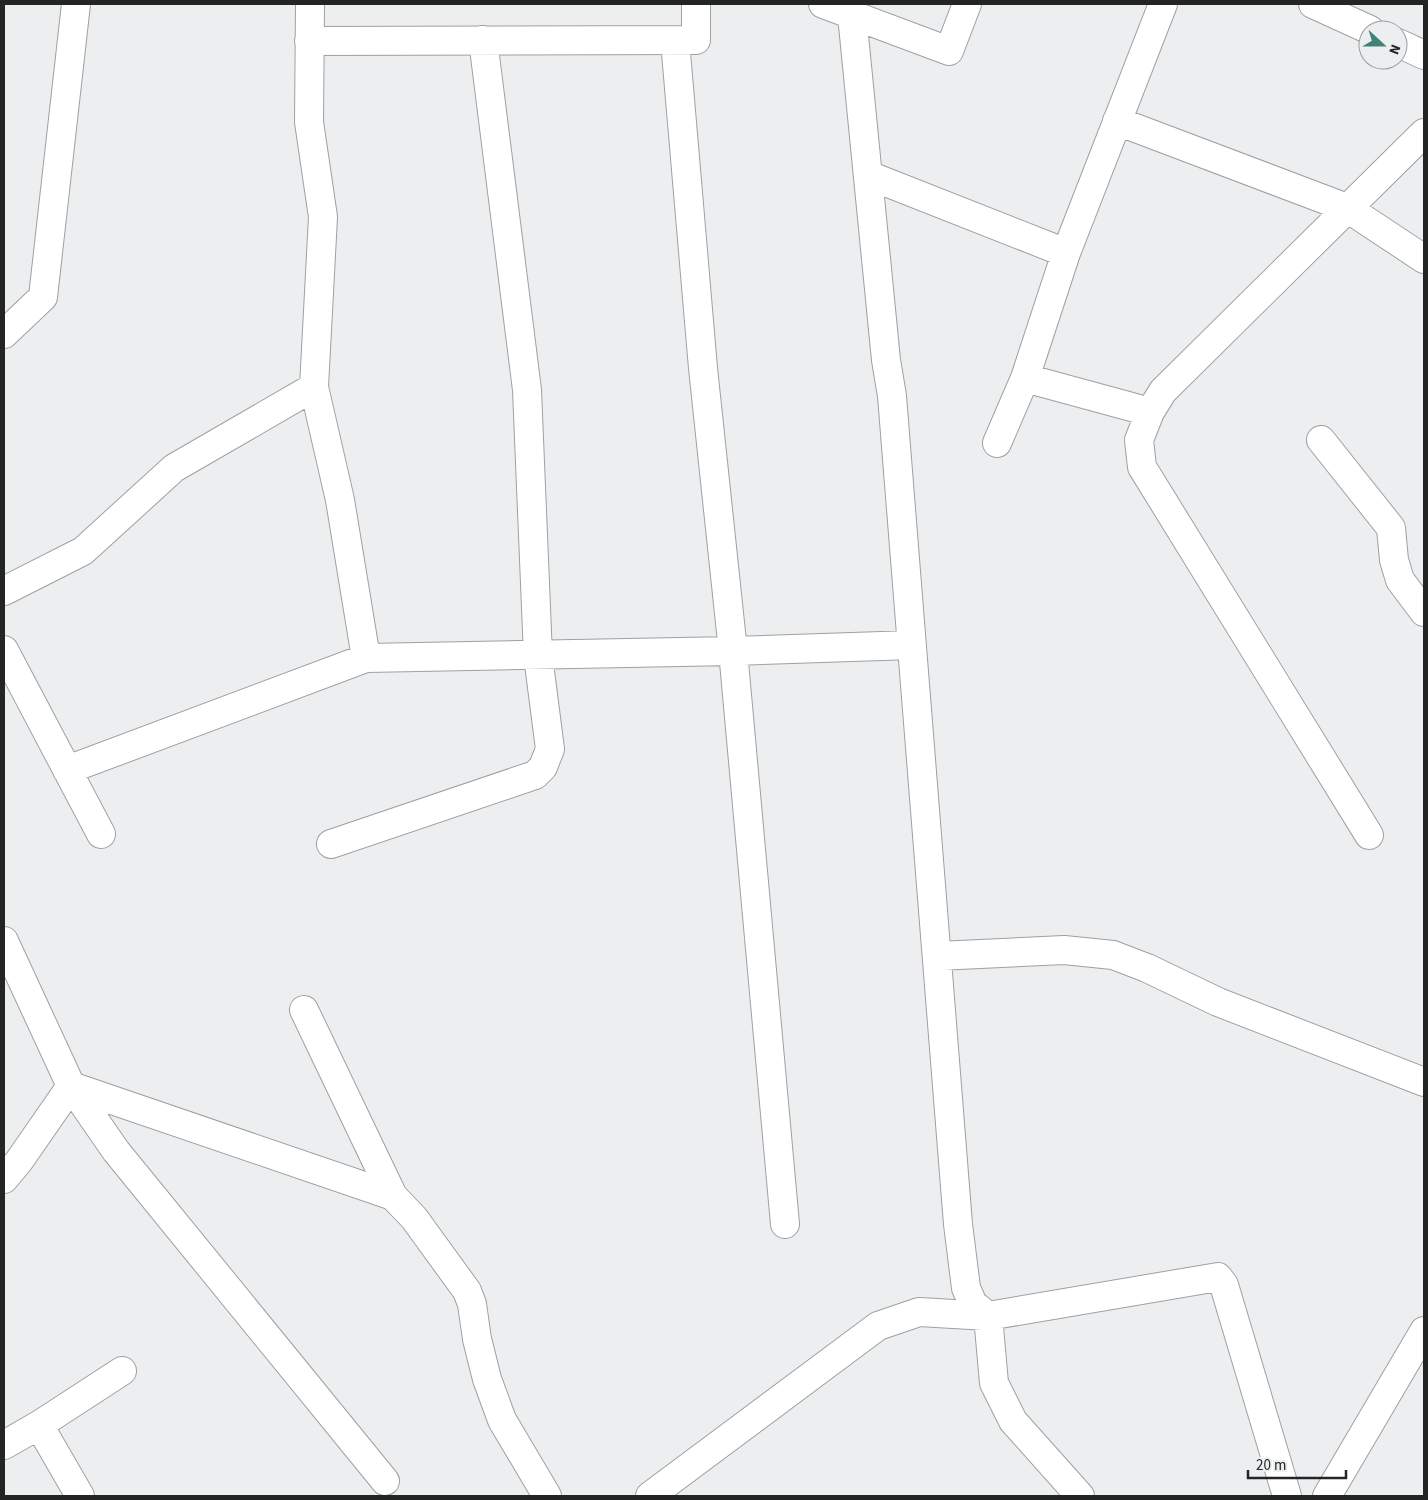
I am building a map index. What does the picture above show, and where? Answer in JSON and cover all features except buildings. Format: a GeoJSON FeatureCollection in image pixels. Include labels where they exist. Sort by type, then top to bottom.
{"type":"FeatureCollection","features":[{"type":"Feature","properties":{"kind":"street"},"geometry":{"type":"LineString","coordinates":[[4,334],[44,297],[76,4]]}},
{"type":"Feature","properties":{"kind":"street"},"geometry":{"type":"LineString","coordinates":[[310,4],[309,122],[323,217],[314,387],[340,500],[366,658]]}},
{"type":"Feature","properties":{"kind":"street"},"geometry":{"type":"LineString","coordinates":[[309,41],[696,40],[696,4]]}},
{"type":"Feature","properties":{"kind":"street"},"geometry":{"type":"LineString","coordinates":[[823,4],[949,51],[967,4]]}},
{"type":"Feature","properties":{"kind":"street"},"geometry":{"type":"LineString","coordinates":[[997,443],[1024,378],[1066,253],[1163,4]]}},
{"type":"Feature","properties":{"kind":"street"},"geometry":{"type":"LineString","coordinates":[[1313,4],[1358,25]]}},
{"type":"Feature","properties":{"kind":"street"},"geometry":{"type":"LineString","coordinates":[[852,15],[886,360],[892,396],[958,1214],[966,1288],[973,1304],[988,1316],[994,1383],[1013,1421],[1080,1496]]}},
{"type":"Feature","properties":{"kind":"street"},"geometry":{"type":"LineString","coordinates":[[331,844],[535,775],[543,767],[550,749],[538,656],[527,390],[484,40]]}},
{"type":"Feature","properties":{"kind":"street"},"geometry":{"type":"LineString","coordinates":[[675,41],[703,368],[733,651],[785,1224]]}},
{"type":"Feature","properties":{"kind":"street"},"geometry":{"type":"LineString","coordinates":[[1408,48],[1424,55]]}},
{"type":"Feature","properties":{"kind":"street"},"geometry":{"type":"LineString","coordinates":[[1117,121],[1347,208],[1424,259]]}},
{"type":"Feature","properties":{"kind":"street"},"geometry":{"type":"LineString","coordinates":[[1370,835],[1142,467],[1139,440],[1150,412],[1163,391],[1424,133]]}},
{"type":"Feature","properties":{"kind":"street"},"geometry":{"type":"LineString","coordinates":[[868,175],[1066,253]]}},
{"type":"Feature","properties":{"kind":"street"},"geometry":{"type":"LineString","coordinates":[[1024,378],[1150,412]]}},
{"type":"Feature","properties":{"kind":"street"},"geometry":{"type":"LineString","coordinates":[[4,591],[83,551],[174,468],[314,387]]}},
{"type":"Feature","properties":{"kind":"street"},"geometry":{"type":"LineString","coordinates":[[1321,440],[1391,528],[1394,560],[1400,580],[1424,612]]}},
{"type":"Feature","properties":{"kind":"street"},"geometry":{"type":"LineString","coordinates":[[67,770],[366,658],[538,656],[912,645]]}},
{"type":"Feature","properties":{"kind":"street"},"geometry":{"type":"LineString","coordinates":[[4,650],[101,834]]}},
{"type":"Feature","properties":{"kind":"street"},"geometry":{"type":"LineString","coordinates":[[4,941],[71,1086],[116,1151],[386,1481]]}},
{"type":"Feature","properties":{"kind":"street"},"geometry":{"type":"LineString","coordinates":[[937,956],[1064,950],[1113,955],[1147,968],[1218,1002],[1424,1082]]}},
{"type":"Feature","properties":{"kind":"street"},"geometry":{"type":"LineString","coordinates":[[304,1010],[393,1196],[414,1218],[467,1291],[472,1304],[477,1339],[502,1420],[547,1496]]}},
{"type":"Feature","properties":{"kind":"street"},"geometry":{"type":"LineString","coordinates":[[4,1179],[19,1161],[71,1086]]}},
{"type":"Feature","properties":{"kind":"street"},"geometry":{"type":"LineString","coordinates":[[71,1086],[393,1196]]}},
{"type":"Feature","properties":{"kind":"street"},"geometry":{"type":"LineString","coordinates":[[650,1496],[878,1326],[919,1312],[988,1316],[1218,1277],[1224,1286],[1287,1496]]}},
{"type":"Feature","properties":{"kind":"street"},"geometry":{"type":"LineString","coordinates":[[1326,1496],[1424,1331]]}},
{"type":"Feature","properties":{"kind":"street"},"geometry":{"type":"LineString","coordinates":[[4,1445],[39,1425],[122,1371]]}},
{"type":"Feature","properties":{"kind":"street"},"geometry":{"type":"LineString","coordinates":[[39,1425],[80,1496]]}}]}
